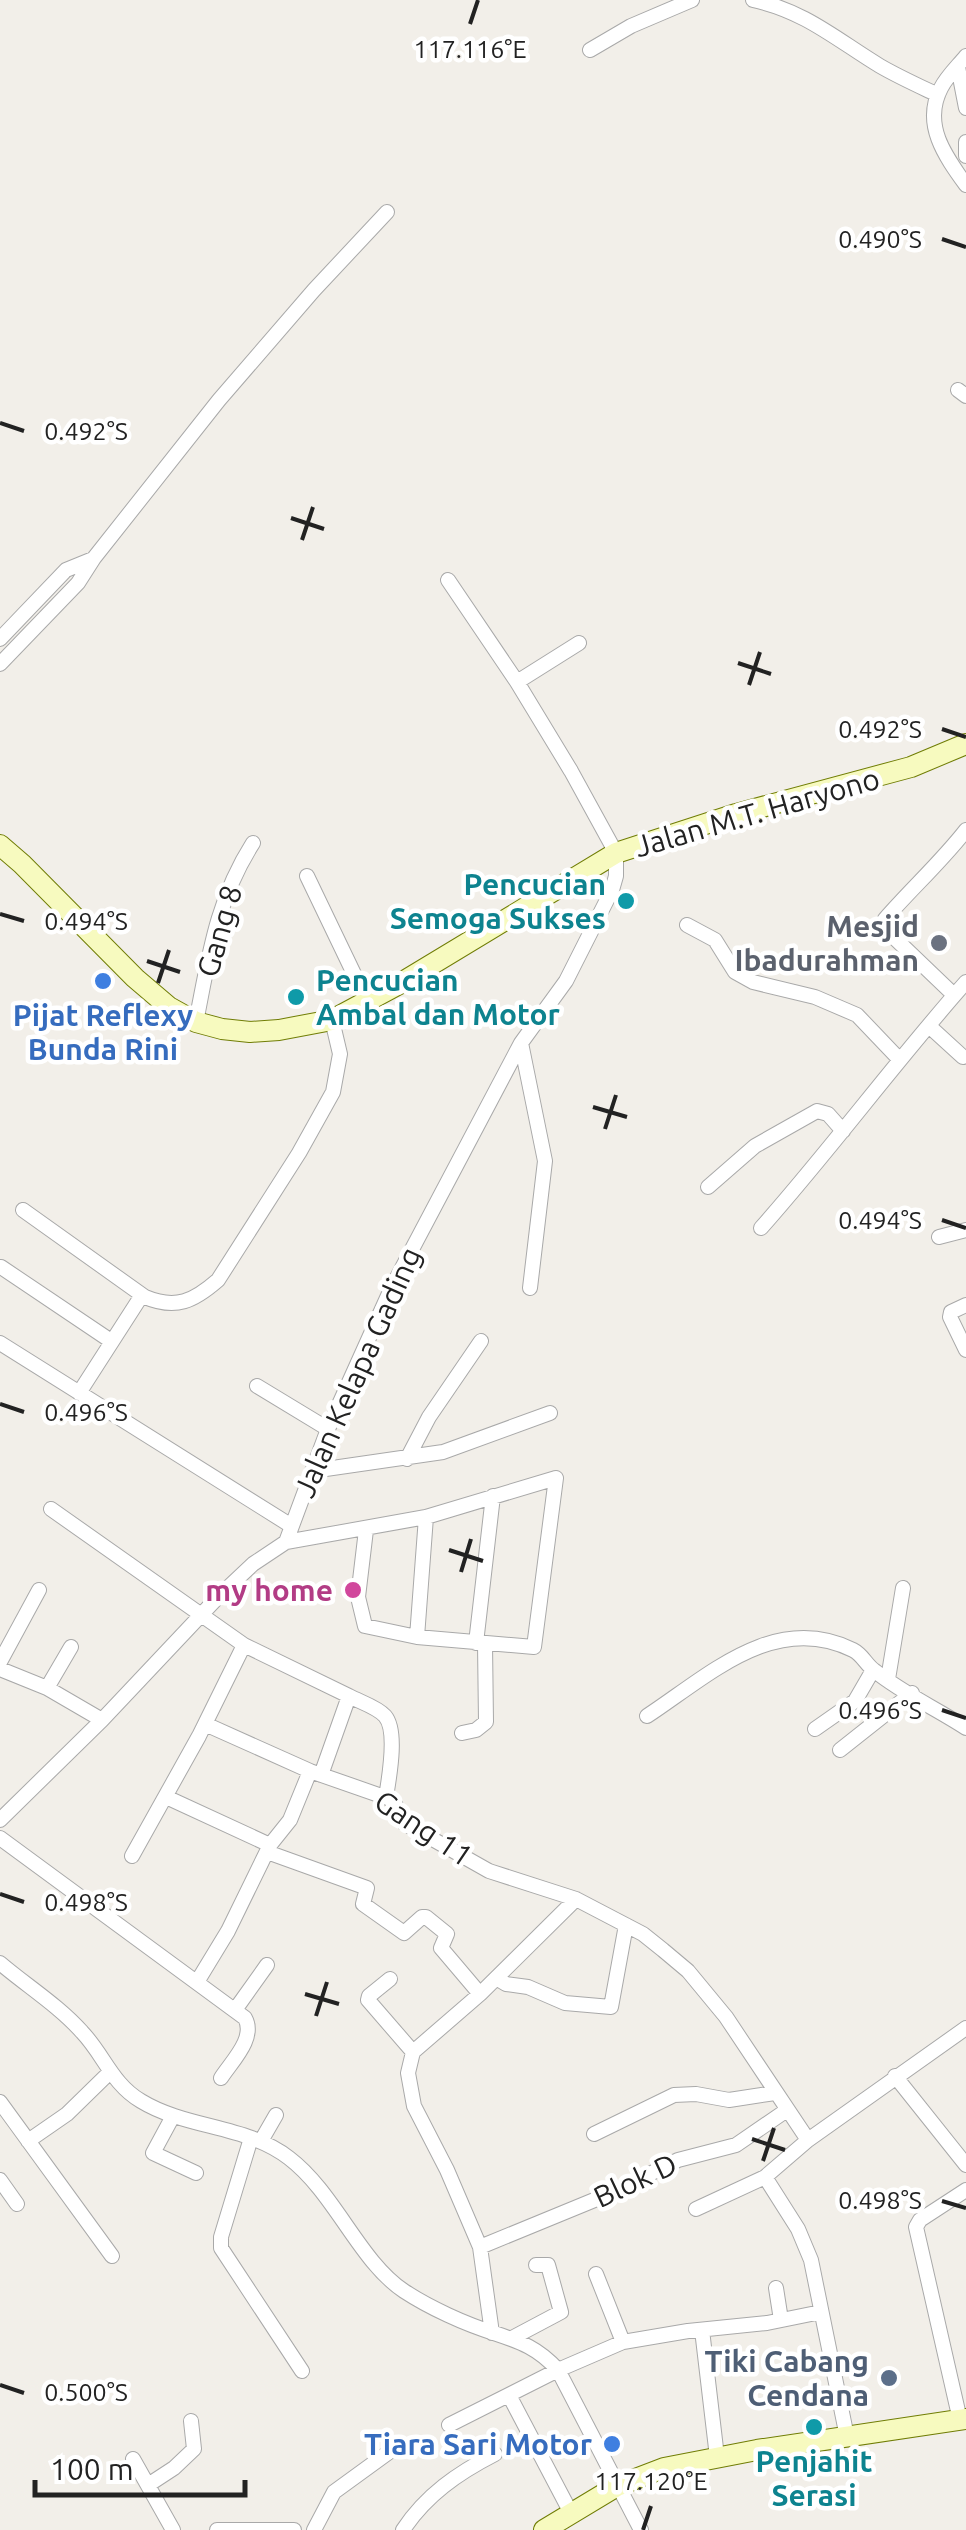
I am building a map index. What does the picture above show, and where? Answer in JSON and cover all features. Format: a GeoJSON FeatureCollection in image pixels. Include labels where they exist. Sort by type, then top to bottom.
{"type":"FeatureCollection","features":[{"type":"Feature","properties":{"kind":"main road","name":"Jalan M.T. Haryono"},"geometry":{"type":"LineString","coordinates":[[0,846],[169,1007],[196,1022],[250,1032],[332,1020],[616,854],[736,814],[897,771],[966,744]]}},
{"type":"Feature","properties":{"kind":"main road"},"geometry":{"type":"LineString","coordinates":[[544,2530],[617,2486],[664,2468],[717,2456],[963,2420]]}},
{"type":"Feature","properties":{"kind":"street"},"geometry":{"type":"LineString","coordinates":[[590,50],[632,26],[692,0]]}},
{"type":"Feature","properties":{"kind":"street"},"geometry":{"type":"LineString","coordinates":[[753,0],[800,15],[880,66],[938,95]]}},
{"type":"Feature","properties":{"kind":"street"},"geometry":{"type":"LineString","coordinates":[[962,61],[938,95],[936,132],[948,161],[966,185]]}},
{"type":"Feature","properties":{"kind":"street"},"geometry":{"type":"LineString","coordinates":[[962,61],[966,108]]}},
{"type":"Feature","properties":{"kind":"street"},"geometry":{"type":"LineString","coordinates":[[948,161],[965,156],[966,142]]}},
{"type":"Feature","properties":{"kind":"street"},"geometry":{"type":"LineString","coordinates":[[0,664],[78,584],[94,558],[219,400],[387,212]]}},
{"type":"Feature","properties":{"kind":"street"},"geometry":{"type":"LineString","coordinates":[[0,639],[66,570],[94,558]]}},
{"type":"Feature","properties":{"kind":"street"},"geometry":{"type":"LineString","coordinates":[[448,580],[572,770],[616,854]]}},
{"type":"Feature","properties":{"kind":"street"},"geometry":{"type":"LineString","coordinates":[[517,682],[579,643]]}},
{"type":"Feature","properties":{"kind":"street"},"geometry":{"type":"LineString","coordinates":[[954,995],[883,928],[919,880],[940,863],[966,830]]}},
{"type":"Feature","properties":{"kind":"street","name":"Gang 8"},"geometry":{"type":"LineString","coordinates":[[196,1022],[228,884],[253,844]]}},
{"type":"Feature","properties":{"kind":"street","name":"Jalan Kelapa Gading"},"geometry":{"type":"LineString","coordinates":[[286,1542],[328,1429],[400,1272],[521,1043],[578,959],[612,890],[616,854]]}},
{"type":"Feature","properties":{"kind":"street"},"geometry":{"type":"LineString","coordinates":[[307,876],[367,1001]]}},
{"type":"Feature","properties":{"kind":"street"},"geometry":{"type":"LineString","coordinates":[[686,925],[716,940],[735,972],[754,982],[814,997],[856,1015],[899,1059]]}},
{"type":"Feature","properties":{"kind":"street"},"geometry":{"type":"LineString","coordinates":[[761,1228],[966,982]]}},
{"type":"Feature","properties":{"kind":"street"},"geometry":{"type":"LineString","coordinates":[[23,1210],[142,1295],[162,1304],[183,1304],[201,1295],[218,1280],[333,1092],[340,1054],[332,1020]]}},
{"type":"Feature","properties":{"kind":"street"},"geometry":{"type":"LineString","coordinates":[[928,1026],[963,1057]]}},
{"type":"Feature","properties":{"kind":"street"},"geometry":{"type":"LineString","coordinates":[[521,1043],[545,1161],[530,1288]]}},
{"type":"Feature","properties":{"kind":"street"},"geometry":{"type":"LineString","coordinates":[[708,1188],[755,1146],[818,1111],[828,1114],[843,1131]]}},
{"type":"Feature","properties":{"kind":"street"},"geometry":{"type":"LineString","coordinates":[[939,1237],[966,1230]]}},
{"type":"Feature","properties":{"kind":"street"},"geometry":{"type":"LineString","coordinates":[[1,1267],[111,1341]]}},
{"type":"Feature","properties":{"kind":"street"},"geometry":{"type":"LineString","coordinates":[[79,1393],[142,1295]]}},
{"type":"Feature","properties":{"kind":"street"},"geometry":{"type":"LineString","coordinates":[[966,1305],[951,1312],[950,1317],[966,1350]]}},
{"type":"Feature","properties":{"kind":"street"},"geometry":{"type":"LineString","coordinates":[[407,1459],[481,1340]]}},
{"type":"Feature","properties":{"kind":"street"},"geometry":{"type":"LineString","coordinates":[[0,1343],[290,1526]]}},
{"type":"Feature","properties":{"kind":"street"},"geometry":{"type":"LineString","coordinates":[[257,1386],[328,1429]]}},
{"type":"Feature","properties":{"kind":"street"},"geometry":{"type":"LineString","coordinates":[[312,1471],[407,1459],[460,1446],[550,1412]]}},
{"type":"Feature","properties":{"kind":"street"},"geometry":{"type":"LineString","coordinates":[[0,1820],[253,1564],[286,1542],[426,1517],[556,1478],[535,1646],[372,1630],[362,1622],[358,1597],[366,1530]]}},
{"type":"Feature","properties":{"kind":"street"},"geometry":{"type":"LineString","coordinates":[[462,1732],[476,1730],[486,1722],[488,1711],[481,1643],[493,1496]]}},
{"type":"Feature","properties":{"kind":"street"},"geometry":{"type":"LineString","coordinates":[[51,1510],[244,1646],[381,1712],[390,1726],[386,1797]]}},
{"type":"Feature","properties":{"kind":"street"},"geometry":{"type":"LineString","coordinates":[[417,1637],[426,1517]]}},
{"type":"Feature","properties":{"kind":"street"},"geometry":{"type":"LineString","coordinates":[[888,1679],[903,1588]]}},
{"type":"Feature","properties":{"kind":"street"},"geometry":{"type":"LineString","coordinates":[[38,1590],[0,1665],[102,1720]]}},
{"type":"Feature","properties":{"kind":"street"},"geometry":{"type":"LineString","coordinates":[[647,1716],[760,1644],[813,1638],[858,1653],[873,1670],[966,1728]]}},
{"type":"Feature","properties":{"kind":"street"},"geometry":{"type":"LineString","coordinates":[[132,1856],[244,1646]]}},
{"type":"Feature","properties":{"kind":"street"},"geometry":{"type":"LineString","coordinates":[[47,1688],[71,1647]]}},
{"type":"Feature","properties":{"kind":"street"},"geometry":{"type":"LineString","coordinates":[[814,1729],[855,1701],[873,1670]]}},
{"type":"Feature","properties":{"kind":"street"},"geometry":{"type":"LineString","coordinates":[[840,1750],[912,1693]]}},
{"type":"Feature","properties":{"kind":"street"},"geometry":{"type":"LineString","coordinates":[[198,1982],[268,1849],[316,1773],[349,1696]]}},
{"type":"Feature","properties":{"kind":"street","name":"Gang 11"},"geometry":{"type":"LineString","coordinates":[[205,1724],[316,1773],[386,1797],[397,1804],[404,1823],[489,1871],[576,1898],[626,1925],[688,1970],[726,2017],[808,2140]]}},
{"type":"Feature","properties":{"kind":"street"},"geometry":{"type":"LineString","coordinates":[[166,1798],[268,1849],[367,1888],[364,1905],[405,1933],[426,1916],[447,1934],[441,1948],[480,1994]]}},
{"type":"Feature","properties":{"kind":"street"},"geometry":{"type":"LineString","coordinates":[[0,1838],[248,2022],[249,2031],[221,2078]]}},
{"type":"Feature","properties":{"kind":"street"},"geometry":{"type":"LineString","coordinates":[[492,2332],[480,2248],[414,2106],[408,2073],[413,2052],[480,1994],[576,1898]]}},
{"type":"Feature","properties":{"kind":"street"},"geometry":{"type":"LineString","coordinates":[[496,1978],[565,2003],[611,2007],[626,1925]]}},
{"type":"Feature","properties":{"kind":"street"},"geometry":{"type":"LineString","coordinates":[[0,1963],[82,2032],[109,2073],[135,2098],[173,2116],[256,2140],[289,2158],[340,2213],[375,2262],[400,2288],[543,2354],[558,2370],[640,2530]]}},
{"type":"Feature","properties":{"kind":"street"},"geometry":{"type":"LineString","coordinates":[[235,2010],[268,1966]]}},
{"type":"Feature","properties":{"kind":"street"},"geometry":{"type":"LineString","coordinates":[[390,1979],[368,2000],[413,2052]]}},
{"type":"Feature","properties":{"kind":"street"},"geometry":{"type":"LineString","coordinates":[[696,2209],[764,2178],[808,2140],[966,2028]]}},
{"type":"Feature","properties":{"kind":"street"},"geometry":{"type":"LineString","coordinates":[[28,2141],[67,2114],[109,2073]]}},
{"type":"Feature","properties":{"kind":"street"},"geometry":{"type":"LineString","coordinates":[[895,2076],[963,2155]]}},
{"type":"Feature","properties":{"kind":"street"},"geometry":{"type":"LineString","coordinates":[[594,2134],[674,2095],[729,2100],[775,2093]]}},
{"type":"Feature","properties":{"kind":"street"},"geometry":{"type":"LineString","coordinates":[[0,2102],[112,2256]]}},
{"type":"Feature","properties":{"kind":"street","name":"Blok D"},"geometry":{"type":"LineString","coordinates":[[480,2248],[609,2194],[678,2160],[736,2145],[787,2110]]}},
{"type":"Feature","properties":{"kind":"street"},"geometry":{"type":"LineString","coordinates":[[276,2115],[256,2140],[220,2237],[221,2248],[302,2371]]}},
{"type":"Feature","properties":{"kind":"street"},"geometry":{"type":"LineString","coordinates":[[173,2116],[153,2153],[196,2173]]}},
{"type":"Feature","properties":{"kind":"street"},"geometry":{"type":"LineString","coordinates":[[764,2178],[798,2228],[811,2260],[847,2438]]}},
{"type":"Feature","properties":{"kind":"street"},"geometry":{"type":"LineString","coordinates":[[0,2180],[16,2204]]}},
{"type":"Feature","properties":{"kind":"street"},"geometry":{"type":"LineString","coordinates":[[963,2420],[916,2227],[966,2190]]}},
{"type":"Feature","properties":{"kind":"street"},"geometry":{"type":"LineString","coordinates":[[512,2338],[561,2312],[548,2266],[536,2265]]}},
{"type":"Feature","properties":{"kind":"street"},"geometry":{"type":"LineString","coordinates":[[596,2274],[622,2342]]}},
{"type":"Feature","properties":{"kind":"street"},"geometry":{"type":"LineString","coordinates":[[776,2288],[781,2320]]}},
{"type":"Feature","properties":{"kind":"street"},"geometry":{"type":"LineString","coordinates":[[450,2425],[622,2342],[821,2312]]}},
{"type":"Feature","properties":{"kind":"street"},"geometry":{"type":"LineString","coordinates":[[702,2330],[717,2456]]}},
{"type":"Feature","properties":{"kind":"street"},"geometry":{"type":"LineString","coordinates":[[510,2397],[571,2514]]}},
{"type":"Feature","properties":{"kind":"street"},"geometry":{"type":"LineString","coordinates":[[148,2485],[174,2468],[194,2448],[191,2421]]}},
{"type":"Feature","properties":{"kind":"street"},"geometry":{"type":"LineString","coordinates":[[314,2530],[334,2492],[389,2452]]}},
{"type":"Feature","properties":{"kind":"street"},"geometry":{"type":"LineString","coordinates":[[403,2530],[437,2490],[494,2454]]}},
{"type":"Feature","properties":{"kind":"street"},"geometry":{"type":"LineString","coordinates":[[133,2459],[173,2530]]}},
{"type":"Feature","properties":{"kind":"street"},"geometry":{"type":"LineString","coordinates":[[218,2530],[294,2530]]}},
{"type":"Feature","properties":{"kind":"place","name":"Pencucian Semoga Sukses"},"geometry":{"type":"Point","coordinates":[626,901]}},
{"type":"Feature","properties":{"kind":"place","name":"Mesjid Ibadurahman"},"geometry":{"type":"Point","coordinates":[939,943]}},
{"type":"Feature","properties":{"kind":"place","name":"Pijat Reflexy Bunda Rini"},"geometry":{"type":"Point","coordinates":[103,981]}},
{"type":"Feature","properties":{"kind":"place","name":"Pencucian Ambal dan Motor"},"geometry":{"type":"Point","coordinates":[296,997]}},
{"type":"Feature","properties":{"kind":"place","name":"my home"},"geometry":{"type":"Point","coordinates":[353,1590]}},
{"type":"Feature","properties":{"kind":"place","name":"Tiki Cabang Cendana"},"geometry":{"type":"Point","coordinates":[889,2378]}},
{"type":"Feature","properties":{"kind":"place","name":"Penjahit Serasi"},"geometry":{"type":"Point","coordinates":[814,2427]}},
{"type":"Feature","properties":{"kind":"place","name":"Tiara Sari Motor"},"geometry":{"type":"Point","coordinates":[612,2444]}}]}
